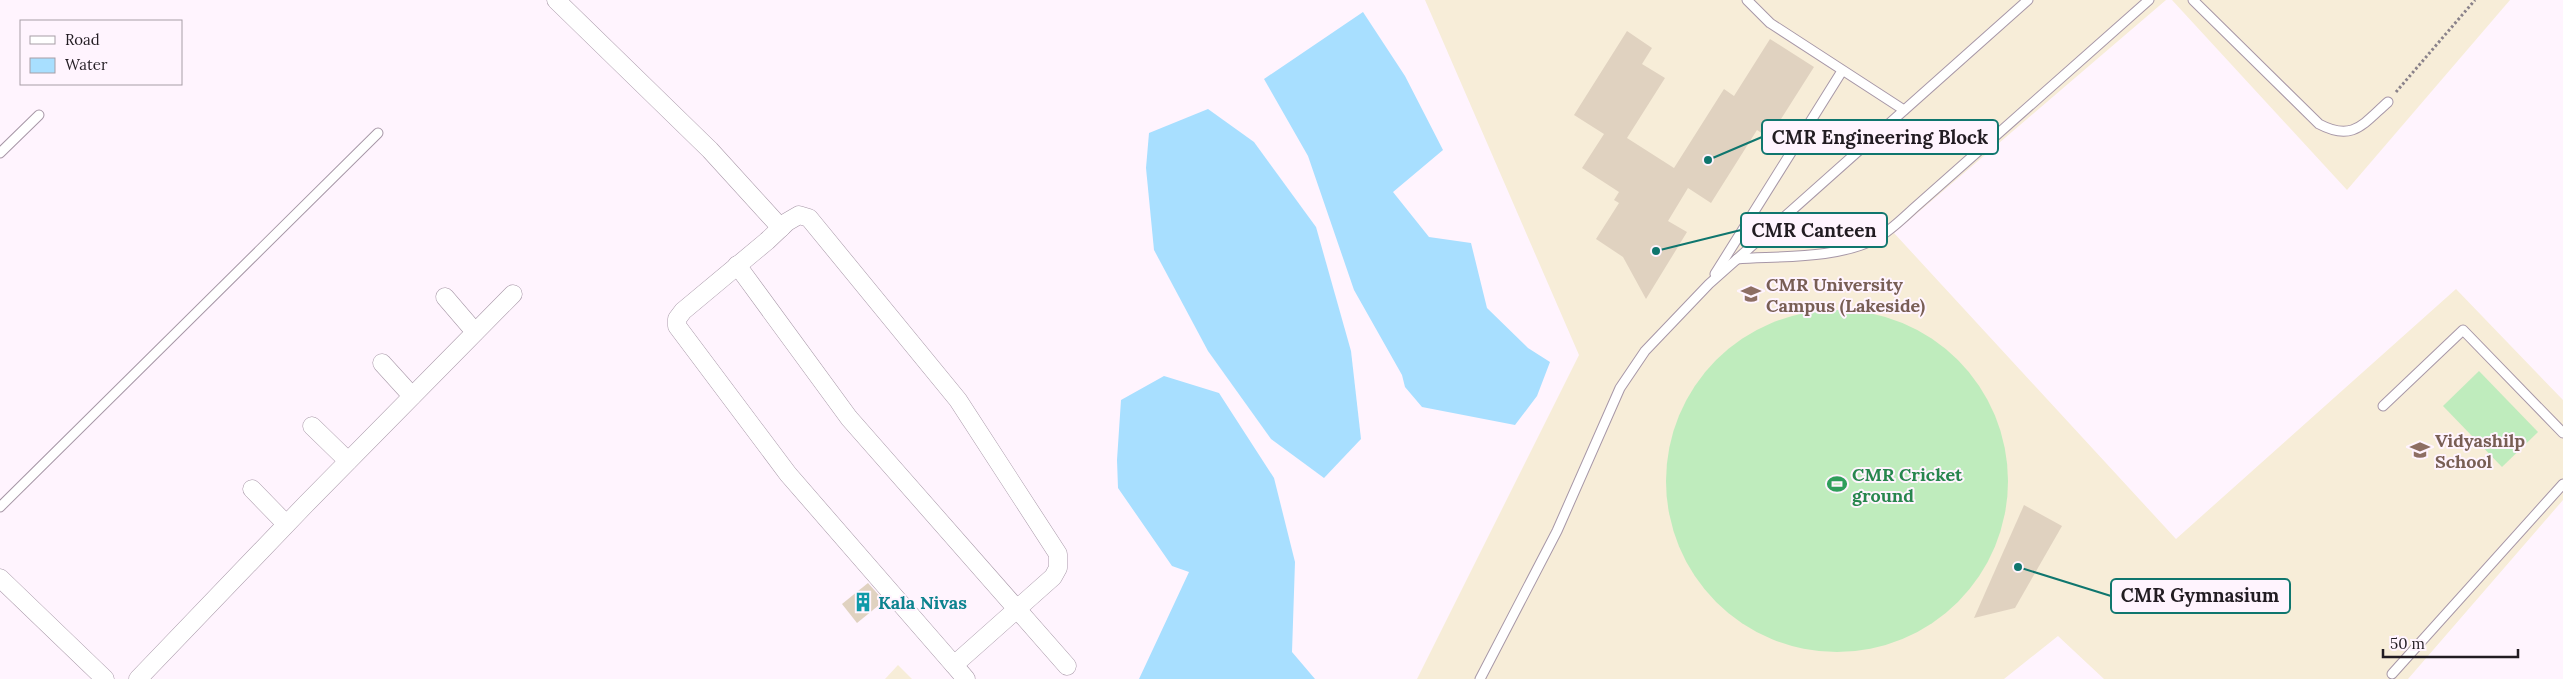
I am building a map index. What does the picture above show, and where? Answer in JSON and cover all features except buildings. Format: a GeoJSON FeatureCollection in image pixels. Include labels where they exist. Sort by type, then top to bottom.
{"type":"FeatureCollection","features":[{"type":"Feature","properties":{"kind":"street"},"geometry":{"type":"LineString","coordinates":[[556,0],[710,150],[781,228]]}},
{"type":"Feature","properties":{"kind":"street"},"geometry":{"type":"LineString","coordinates":[[954,665],[1053,577],[1058,568],[1058,554],[958,400],[809,218],[799,215],[683,311],[677,319],[678,326],[682,335],[788,474],[966,679]]}},
{"type":"Feature","properties":{"kind":"street"},"geometry":{"type":"LineString","coordinates":[[737,265],[849,418],[1067,666]]}},
{"type":"Feature","properties":{"kind":"street"},"geometry":{"type":"LineString","coordinates":[[138,679],[286,524],[513,294]]}},
{"type":"Feature","properties":{"kind":"street"},"geometry":{"type":"LineString","coordinates":[[445,297],[475,332]]}},
{"type":"Feature","properties":{"kind":"street"},"geometry":{"type":"LineString","coordinates":[[382,363],[412,396]]}},
{"type":"Feature","properties":{"kind":"street"},"geometry":{"type":"LineString","coordinates":[[312,426],[348,461]]}},
{"type":"Feature","properties":{"kind":"street"},"geometry":{"type":"LineString","coordinates":[[252,489],[286,524]]}},
{"type":"Feature","properties":{"kind":"street"},"geometry":{"type":"LineString","coordinates":[[0,578],[105,679]]}},
{"type":"Feature","properties":{"kind":"lane"},"geometry":{"type":"LineString","coordinates":[[1747,0],[1770,23],[1904,110]]}},
{"type":"Feature","properties":{"kind":"lane"},"geometry":{"type":"LineString","coordinates":[[1480,679],[1557,531],[1620,388],[1645,351],[1708,284],[2028,0]]}},
{"type":"Feature","properties":{"kind":"lane"},"geometry":{"type":"LineString","coordinates":[[1737,259],[1819,254],[1877,238],[2149,0]]}},
{"type":"Feature","properties":{"kind":"lane"},"geometry":{"type":"LineString","coordinates":[[2193,0],[2319,124],[2332,131],[2346,133],[2361,126],[2388,102]]}},
{"type":"Feature","properties":{"kind":"lane"},"geometry":{"type":"LineString","coordinates":[[1708,284],[1842,71]]}},
{"type":"Feature","properties":{"kind":"lane"},"geometry":{"type":"LineString","coordinates":[[0,153],[38,115]]}},
{"type":"Feature","properties":{"kind":"lane"},"geometry":{"type":"LineString","coordinates":[[0,507],[378,133]]}},
{"type":"Feature","properties":{"kind":"lane"},"geometry":{"type":"LineString","coordinates":[[2383,406],[2463,330],[2563,432]]}},
{"type":"Feature","properties":{"kind":"lane"},"geometry":{"type":"LineString","coordinates":[[2392,674],[2563,484]]}},
{"type":"Feature","properties":{"kind":"path"},"geometry":{"type":"LineString","coordinates":[[2388,102],[2474,0]]}},
{"type":"Feature","properties":{"kind":"shaded area","name":"CMR University Campus (Lakeside)"},"geometry":{"type":"Polygon","coordinates":[[[1425,0],[2166,0],[1894,233],[2176,539],[2456,289],[2563,400],[2563,500],[2408,679],[2104,679],[2058,636],[2004,679],[1417,679],[1579,355],[1425,0]]]}},
{"type":"Feature","properties":{"kind":"shaded area"},"geometry":{"type":"Polygon","coordinates":[[[2172,0],[2510,0],[2347,190],[2172,0]]]}},
{"type":"Feature","properties":{"kind":"shaded area"},"geometry":{"type":"Polygon","coordinates":[[[898,665],[912,679],[885,679],[898,665]]]}},
{"type":"Feature","properties":{"kind":"green space","name":"CMR Cricket ground"},"geometry":{"type":"Polygon","coordinates":[[[1820,310],[1854,310],[1887,317],[1918,330],[1946,349],[1969,372],[1988,400],[2001,431],[2008,464],[2008,498],[2001,531],[1988,562],[1969,590],[1946,613],[1918,632],[1887,645],[1854,652],[1820,652],[1787,645],[1756,632],[1728,613],[1705,590],[1686,562],[1673,531],[1666,498],[1666,464],[1673,431],[1686,400],[1705,372],[1728,349],[1756,330],[1787,317],[1820,310]]]}},
{"type":"Feature","properties":{"kind":"green space"},"geometry":{"type":"Polygon","coordinates":[[[2479,371],[2538,432],[2502,467],[2443,406],[2479,371]]]}},
{"type":"Feature","properties":{"kind":"water"},"geometry":{"type":"Polygon","coordinates":[[[1363,12],[1405,76],[1443,150],[1393,192],[1429,237],[1471,243],[1487,308],[1528,348],[1550,362],[1537,396],[1515,425],[1422,407],[1405,387],[1402,375],[1354,290],[1308,156],[1264,79],[1363,12]]]}},
{"type":"Feature","properties":{"kind":"water"},"geometry":{"type":"Polygon","coordinates":[[[1208,109],[1254,142],[1316,227],[1351,351],[1361,439],[1324,478],[1271,439],[1208,351],[1154,250],[1146,168],[1149,133],[1208,109]]]}},
{"type":"Feature","properties":{"kind":"water"},"geometry":{"type":"Polygon","coordinates":[[[1164,376],[1219,393],[1274,478],[1295,562],[1292,652],[1315,679],[1139,679],[1189,572],[1172,566],[1118,488],[1117,460],[1121,400],[1164,376]]]}},
{"type":"Feature","properties":{"kind":"place","name":"CMR Engineering Block"},"geometry":{"type":"Point","coordinates":[1708,160]}},
{"type":"Feature","properties":{"kind":"place","name":"CMR Canteen"},"geometry":{"type":"Point","coordinates":[1656,251]}},
{"type":"Feature","properties":{"kind":"place","name":"CMR University Campus (Lakeside)"},"geometry":{"type":"Point","coordinates":[1751,294]}},
{"type":"Feature","properties":{"kind":"place","name":"Vidyashilp School"},"geometry":{"type":"Point","coordinates":[2420,450]}},
{"type":"Feature","properties":{"kind":"place","name":"CMR Cricket ground"},"geometry":{"type":"Point","coordinates":[1837,484]}},
{"type":"Feature","properties":{"kind":"place","name":"CMR Gymnasium"},"geometry":{"type":"Point","coordinates":[2018,567]}},
{"type":"Feature","properties":{"kind":"place","name":"Kala Nivas"},"geometry":{"type":"Point","coordinates":[863,602]}}]}
